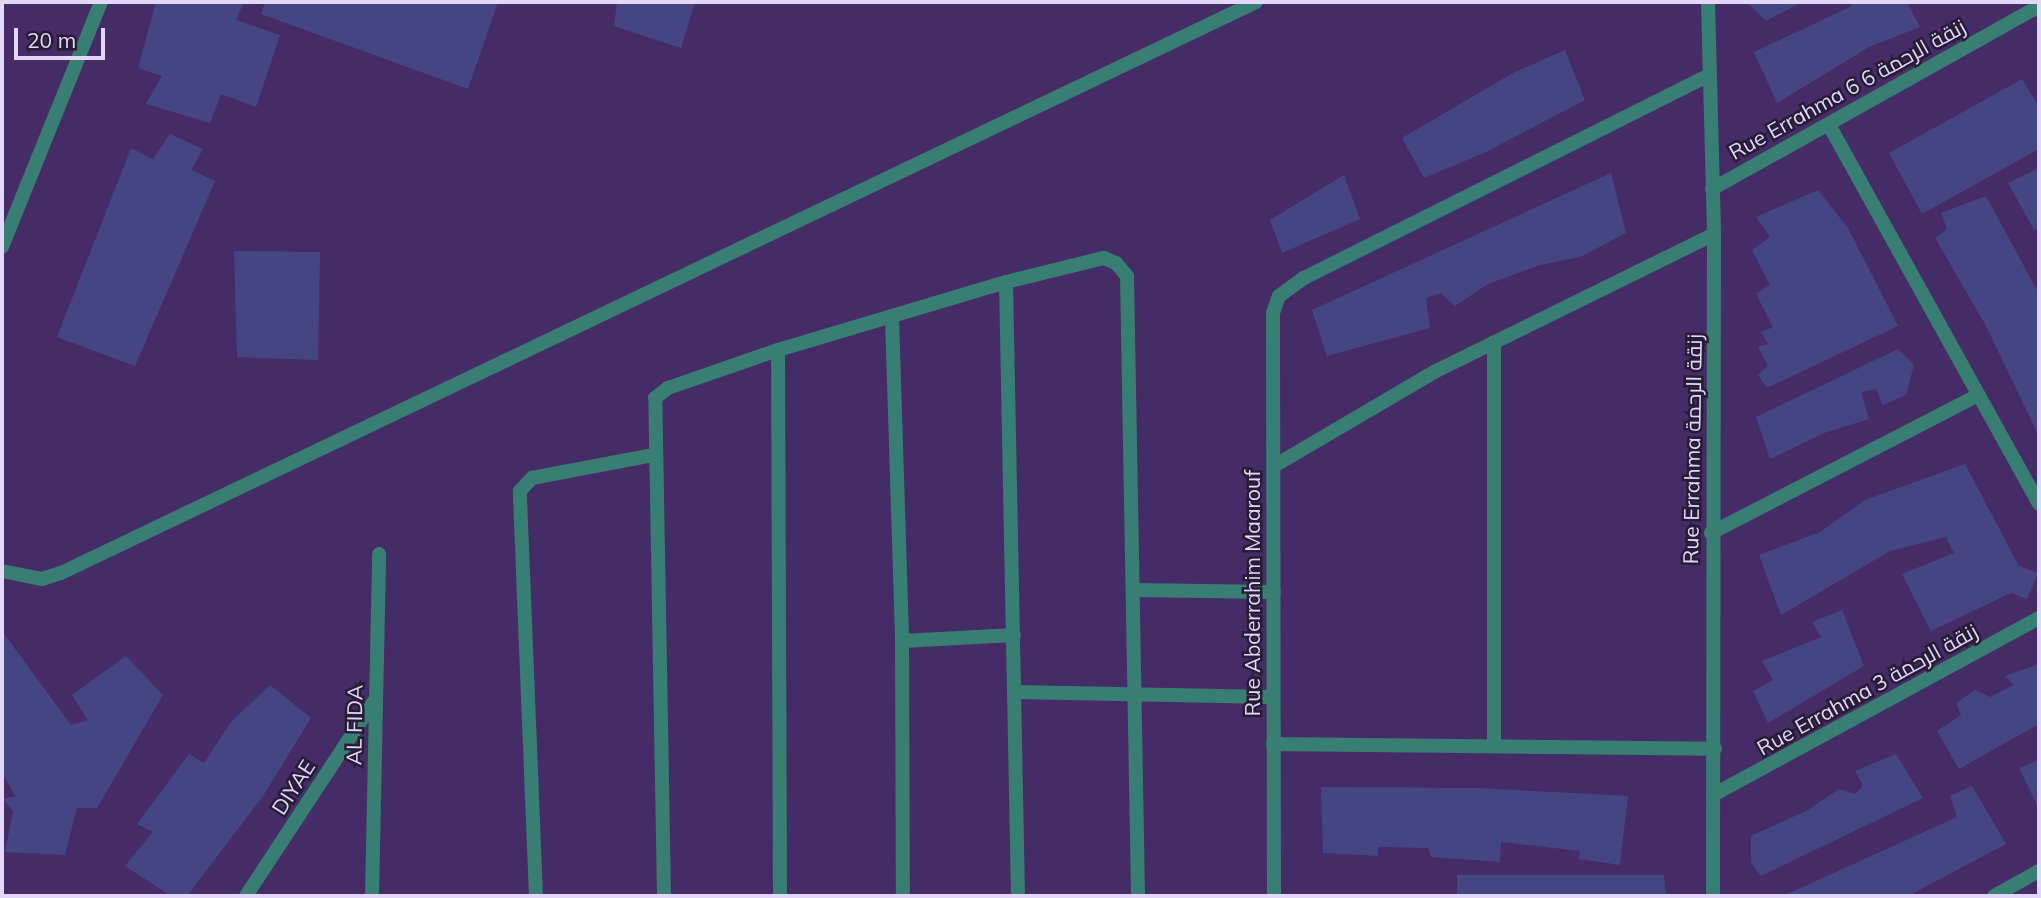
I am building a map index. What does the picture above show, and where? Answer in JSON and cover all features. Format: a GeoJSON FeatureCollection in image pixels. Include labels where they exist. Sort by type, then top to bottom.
{"type":"FeatureCollection","features":[{"type":"Feature","properties":{"kind":"street"},"geometry":{"type":"LineString","coordinates":[[2,247],[101,2]]}},
{"type":"Feature","properties":{"kind":"street"},"geometry":{"type":"LineString","coordinates":[[2,571],[42,579],[61,573],[1256,2]]}},
{"type":"Feature","properties":{"kind":"street","name":"Rue Errahma زنقة الرحمة"},"geometry":{"type":"LineString","coordinates":[[1708,2],[1707,76],[1714,234],[1711,533],[1715,749],[1713,896]]}},
{"type":"Feature","properties":{"kind":"street","name":"Rue Errahma 6 6 زنقة الرحمة"},"geometry":{"type":"LineString","coordinates":[[1712,189],[2037,6]]}},
{"type":"Feature","properties":{"kind":"street","name":"Rue Abderrahim Maarouf"},"geometry":{"type":"LineString","coordinates":[[1274,896],[1273,313],[1282,292],[1707,76]]}},
{"type":"Feature","properties":{"kind":"street"},"geometry":{"type":"LineString","coordinates":[[1829,125],[1976,396],[2039,504]]}},
{"type":"Feature","properties":{"kind":"street"},"geometry":{"type":"LineString","coordinates":[[1274,466],[1494,342],[1714,234]]}},
{"type":"Feature","properties":{"kind":"street"},"geometry":{"type":"LineString","coordinates":[[664,896],[653,407],[659,394],[778,350],[1088,259],[1116,263],[1127,276],[1135,590],[1138,896]]}},
{"type":"Feature","properties":{"kind":"street"},"geometry":{"type":"LineString","coordinates":[[1006,282],[1018,896]]}},
{"type":"Feature","properties":{"kind":"street"},"geometry":{"type":"LineString","coordinates":[[892,318],[902,641],[903,896]]}},
{"type":"Feature","properties":{"kind":"street"},"geometry":{"type":"LineString","coordinates":[[1494,342],[1494,744]]}},
{"type":"Feature","properties":{"kind":"street"},"geometry":{"type":"LineString","coordinates":[[778,350],[779,896]]}},
{"type":"Feature","properties":{"kind":"street"},"geometry":{"type":"LineString","coordinates":[[1711,533],[1976,396]]}},
{"type":"Feature","properties":{"kind":"street"},"geometry":{"type":"LineString","coordinates":[[536,896],[520,491],[532,478],[654,455]]}},
{"type":"Feature","properties":{"kind":"street","name":"AL FIDA"},"geometry":{"type":"LineString","coordinates":[[372,896],[379,554]]}},
{"type":"Feature","properties":{"kind":"street"},"geometry":{"type":"LineString","coordinates":[[1135,590],[1274,592]]}},
{"type":"Feature","properties":{"kind":"street","name":"Rue Errahma 3 زنقة الرحمة"},"geometry":{"type":"LineString","coordinates":[[1713,795],[2039,618]]}},
{"type":"Feature","properties":{"kind":"street"},"geometry":{"type":"LineString","coordinates":[[902,641],[1014,635]]}},
{"type":"Feature","properties":{"kind":"street"},"geometry":{"type":"LineString","coordinates":[[1015,692],[1273,697]]}},
{"type":"Feature","properties":{"kind":"street","name":"DIYAE"},"geometry":{"type":"LineString","coordinates":[[246,896],[375,700]]}},
{"type":"Feature","properties":{"kind":"street"},"geometry":{"type":"LineString","coordinates":[[1273,744],[1494,744],[1715,749]]}},
{"type":"Feature","properties":{"kind":"street"},"geometry":{"type":"LineString","coordinates":[[1994,896],[2039,871]]}},
{"type":"Feature","properties":{"kind":"building"},"geometry":{"type":"Polygon","coordinates":[[[156,2],[244,2],[236,20],[280,35],[256,107],[221,94],[210,123],[146,104],[162,76],[138,68],[156,2]]]}},
{"type":"Feature","properties":{"kind":"building"},"geometry":{"type":"Polygon","coordinates":[[[265,2],[498,2],[468,89],[261,14],[265,2]]]}},
{"type":"Feature","properties":{"kind":"building"},"geometry":{"type":"Polygon","coordinates":[[[617,2],[695,2],[681,48],[614,26],[617,2]]]}},
{"type":"Feature","properties":{"kind":"building"},"geometry":{"type":"Polygon","coordinates":[[[1747,2],[1802,2],[1766,21],[1747,2]]]}},
{"type":"Feature","properties":{"kind":"building"},"geometry":{"type":"Polygon","coordinates":[[[1850,2],[1907,2],[1920,27],[1869,47],[1777,103],[1754,52],[1852,6],[1850,2]]]}},
{"type":"Feature","properties":{"kind":"building"},"geometry":{"type":"Polygon","coordinates":[[[1565,50],[1585,100],[1484,153],[1424,178],[1402,138],[1513,73],[1565,50]]]}},
{"type":"Feature","properties":{"kind":"building"},"geometry":{"type":"Polygon","coordinates":[[[2022,79],[2039,107],[2039,149],[1922,214],[1889,153],[2022,79]]]}},
{"type":"Feature","properties":{"kind":"building"},"geometry":{"type":"Polygon","coordinates":[[[170,134],[203,149],[191,170],[215,181],[135,366],[57,337],[131,148],[153,159],[170,134]]]}},
{"type":"Feature","properties":{"kind":"building"},"geometry":{"type":"Polygon","coordinates":[[[2039,168],[2039,227],[2034,230],[2008,183],[2039,168]]]}},
{"type":"Feature","properties":{"kind":"building"},"geometry":{"type":"Polygon","coordinates":[[[1611,173],[1626,233],[1580,257],[1540,265],[1488,284],[1455,306],[1441,293],[1426,298],[1430,328],[1327,356],[1312,310],[1611,173]]]}},
{"type":"Feature","properties":{"kind":"building"},"geometry":{"type":"Polygon","coordinates":[[[1344,175],[1360,219],[1282,253],[1270,220],[1344,175]]]}},
{"type":"Feature","properties":{"kind":"building"},"geometry":{"type":"Polygon","coordinates":[[[1818,190],[1848,228],[1898,326],[1767,388],[1758,375],[1768,366],[1758,347],[1768,344],[1761,332],[1773,327],[1756,294],[1770,285],[1752,250],[1770,237],[1756,217],[1818,190]]]}},
{"type":"Feature","properties":{"kind":"building"},"geometry":{"type":"Polygon","coordinates":[[[1986,196],[2039,294],[2039,436],[1985,324],[1935,238],[1947,229],[1941,213],[1986,196]]]}},
{"type":"Feature","properties":{"kind":"building"},"geometry":{"type":"Polygon","coordinates":[[[234,251],[320,252],[318,360],[237,357],[234,251]]]}},
{"type":"Feature","properties":{"kind":"building"},"geometry":{"type":"Polygon","coordinates":[[[1898,349],[1914,365],[1906,395],[1883,405],[1876,389],[1861,392],[1869,419],[1824,433],[1770,459],[1756,417],[1898,349]]]}},
{"type":"Feature","properties":{"kind":"building"},"geometry":{"type":"Polygon","coordinates":[[[1965,464],[2019,566],[2038,573],[2027,599],[2011,593],[1931,631],[1902,574],[1954,553],[1946,537],[1890,551],[1781,615],[1759,555],[1820,532],[1865,500],[1965,464]]]}},
{"type":"Feature","properties":{"kind":"building"},"geometry":{"type":"Polygon","coordinates":[[[1842,610],[1864,666],[1768,723],[1753,691],[1773,680],[1762,661],[1821,637],[1812,622],[1842,610]]]}},
{"type":"Feature","properties":{"kind":"building"},"geometry":{"type":"Polygon","coordinates":[[[2,631],[71,725],[88,720],[72,695],[126,656],[163,695],[97,808],[77,808],[65,855],[5,852],[13,811],[3,799],[15,796],[2,772],[2,631]]]}},
{"type":"Feature","properties":{"kind":"building"},"geometry":{"type":"Polygon","coordinates":[[[2039,664],[2039,724],[1959,769],[1937,731],[1961,715],[1956,703],[1975,690],[1990,697],[2014,685],[2005,676],[2039,664]]]}},
{"type":"Feature","properties":{"kind":"building"},"geometry":{"type":"Polygon","coordinates":[[[270,685],[311,718],[263,796],[187,896],[171,896],[125,866],[153,832],[137,824],[189,754],[204,763],[231,722],[270,685]]]}},
{"type":"Feature","properties":{"kind":"building"},"geometry":{"type":"Polygon","coordinates":[[[1896,754],[1923,798],[1761,876],[1751,863],[1751,836],[1808,810],[1839,789],[1855,794],[1863,786],[1855,771],[1896,754]]]}},
{"type":"Feature","properties":{"kind":"building"},"geometry":{"type":"Polygon","coordinates":[[[2039,760],[2039,809],[2019,768],[2039,760]]]}},
{"type":"Feature","properties":{"kind":"building"},"geometry":{"type":"Polygon","coordinates":[[[1972,786],[2006,844],[1908,896],[1783,896],[1957,817],[1950,796],[1972,786]]]}},
{"type":"Feature","properties":{"kind":"building"},"geometry":{"type":"Polygon","coordinates":[[[1321,787],[1479,788],[1628,796],[1620,865],[1579,859],[1580,851],[1501,842],[1500,862],[1431,857],[1428,848],[1378,847],[1378,856],[1323,853],[1321,787]]]}},
{"type":"Feature","properties":{"kind":"building"},"geometry":{"type":"Polygon","coordinates":[[[1457,875],[1664,875],[1666,896],[1457,896],[1457,875]]]}}]}
